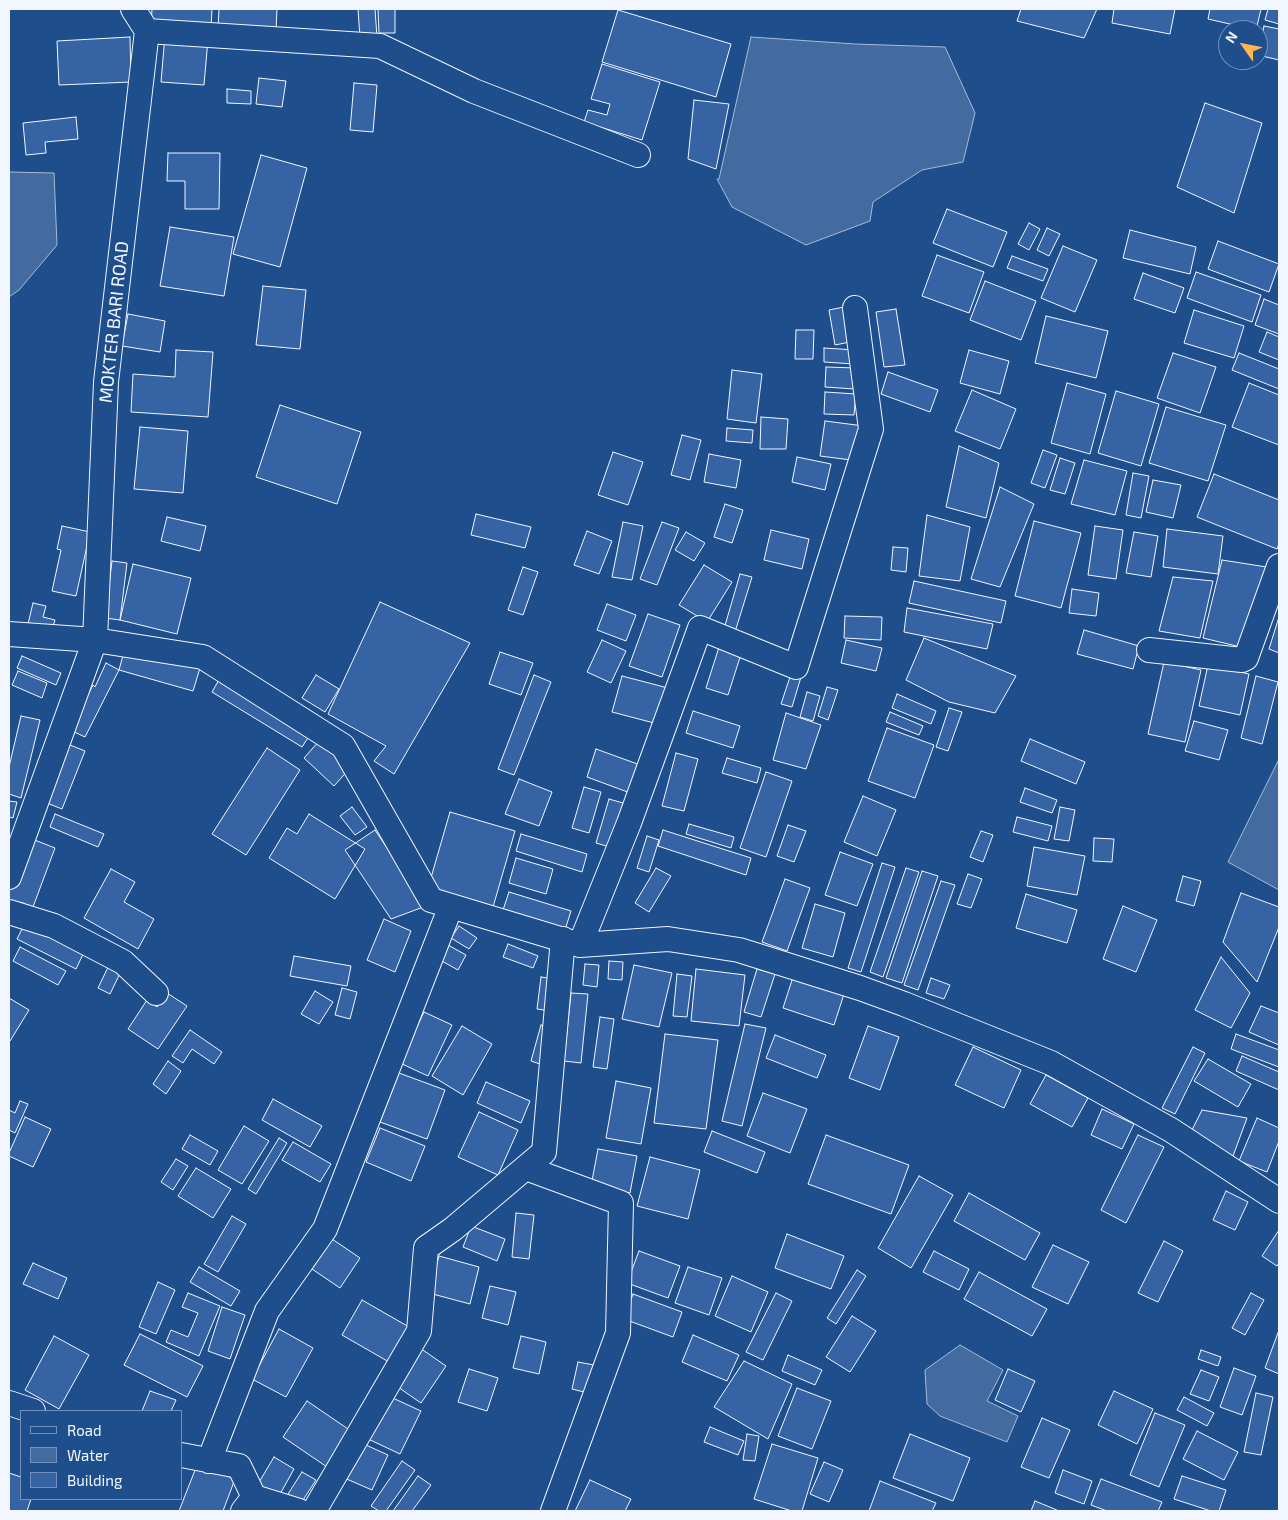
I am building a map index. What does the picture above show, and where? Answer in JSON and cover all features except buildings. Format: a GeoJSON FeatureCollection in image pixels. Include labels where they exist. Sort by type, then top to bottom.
{"type":"FeatureCollection","features":[{"type":"Feature","properties":{"kind":"street"},"geometry":{"type":"LineString","coordinates":[[134,9],[147,31],[380,46],[474,91],[638,156]]}},
{"type":"Feature","properties":{"kind":"street","name":"MOKTER BARI ROAD"},"geometry":{"type":"LineString","coordinates":[[9,877],[95,640],[106,382],[147,31]]}},
{"type":"Feature","properties":{"kind":"street"},"geometry":{"type":"LineString","coordinates":[[314,1511],[419,1331],[426,1248],[453,1229],[544,1152],[572,942],[629,823],[700,628],[796,667],[871,429],[855,308]]}},
{"type":"Feature","properties":{"kind":"street"},"geometry":{"type":"LineString","coordinates":[[1148,650],[1242,660],[1246,658],[1279,566]]}},
{"type":"Feature","properties":{"kind":"street"},"geometry":{"type":"LineString","coordinates":[[9,634],[95,640],[203,657],[343,746],[431,900],[572,942],[668,939],[739,950],[851,985],[904,1004],[1051,1063],[1172,1130],[1279,1201]]}},
{"type":"Feature","properties":{"kind":"street"},"geometry":{"type":"LineString","coordinates":[[209,1461],[267,1312],[325,1229],[451,906]]}},
{"type":"Feature","properties":{"kind":"street"},"geometry":{"type":"LineString","coordinates":[[9,912],[54,926],[123,962],[156,994]]}},
{"type":"Feature","properties":{"kind":"street"},"geometry":{"type":"LineString","coordinates":[[526,1168],[621,1204],[618,1333],[553,1511]]}},
{"type":"Feature","properties":{"kind":"street"},"geometry":{"type":"LineString","coordinates":[[9,1402],[30,1410]]}},
{"type":"Feature","properties":{"kind":"street"},"geometry":{"type":"LineString","coordinates":[[182,1455],[239,1466],[249,1504],[299,1511]]}},
{"type":"Feature","properties":{"kind":"water"},"geometry":{"type":"Polygon","coordinates":[[[751,37],[855,44],[945,47],[975,113],[963,162],[922,170],[873,202],[870,221],[806,245],[732,207],[717,179],[719,179],[751,37]]]}},
{"type":"Feature","properties":{"kind":"water"},"geometry":{"type":"Polygon","coordinates":[[[9,172],[54,173],[57,245],[19,290],[9,297],[9,172]]]}},
{"type":"Feature","properties":{"kind":"water"},"geometry":{"type":"Polygon","coordinates":[[[1279,759],[1279,890],[1228,862],[1279,759]]]}},
{"type":"Feature","properties":{"kind":"water"},"geometry":{"type":"Polygon","coordinates":[[[960,1345],[1003,1370],[987,1401],[1018,1416],[1007,1442],[940,1416],[927,1404],[925,1370],[960,1345]]]}}]}
